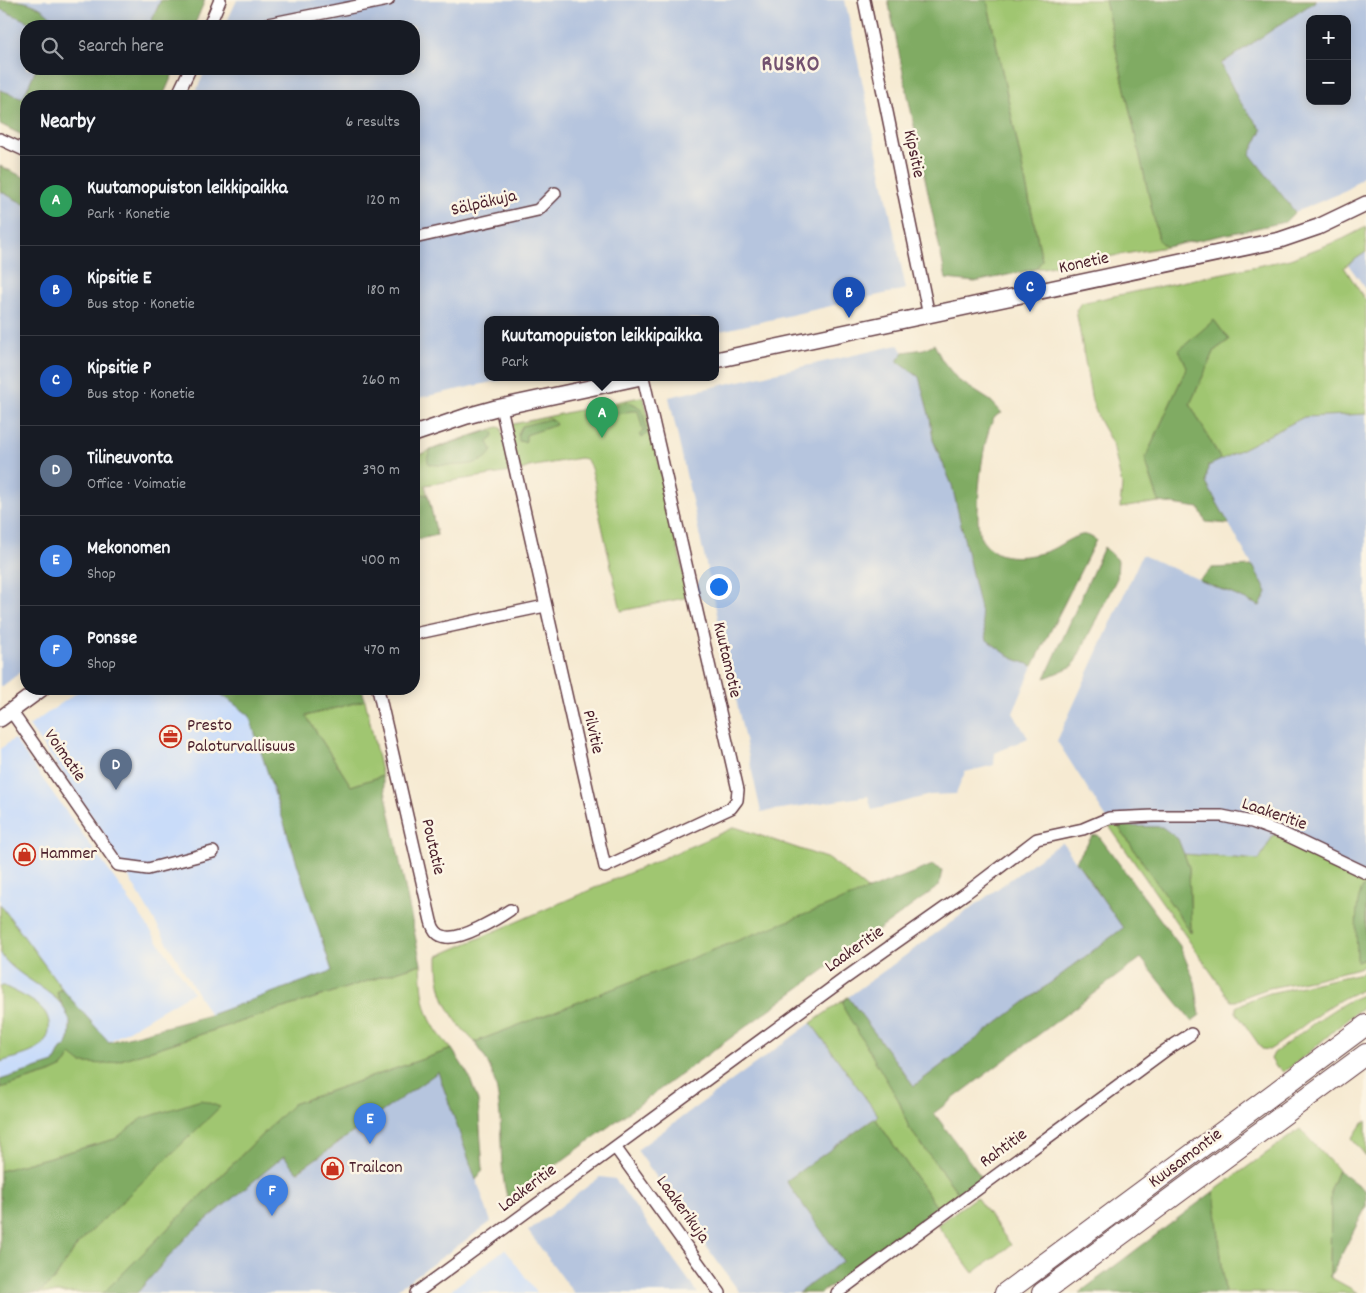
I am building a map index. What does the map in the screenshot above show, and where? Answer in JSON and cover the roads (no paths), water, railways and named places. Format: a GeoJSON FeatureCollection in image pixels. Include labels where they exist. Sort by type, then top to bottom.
{"type":"FeatureCollection","features":[{"type":"Feature","properties":{"kind":"highway","name":"Kuusamontie"},"geometry":{"type":"LineString","coordinates":[[1006,1293],[1366,1025]]}},
{"type":"Feature","properties":{"kind":"highway","name":"Kuusamontie"},"geometry":{"type":"LineString","coordinates":[[1042,1293],[1366,1054]]}},
{"type":"Feature","properties":{"kind":"street"},"geometry":{"type":"LineString","coordinates":[[212,20],[220,0]]}},
{"type":"Feature","properties":{"kind":"street"},"geometry":{"type":"LineString","coordinates":[[288,20],[388,0]]}},
{"type":"Feature","properties":{"kind":"street","name":"Kipsitie"},"geometry":{"type":"LineString","coordinates":[[864,0],[929,316]]}},
{"type":"Feature","properties":{"kind":"street"},"geometry":{"type":"LineString","coordinates":[[180,90],[187,75]]}},
{"type":"Feature","properties":{"kind":"street"},"geometry":{"type":"LineString","coordinates":[[0,139],[20,148]]}},
{"type":"Feature","properties":{"kind":"street","name":"Sälpäkuja"},"geometry":{"type":"LineString","coordinates":[[420,237],[538,210],[555,193]]}},
{"type":"Feature","properties":{"kind":"street","name":"Konetie"},"geometry":{"type":"LineString","coordinates":[[719,359],[1280,240],[1318,228],[1366,204]]}},
{"type":"Feature","properties":{"kind":"street"},"geometry":{"type":"LineString","coordinates":[[420,432],[466,416],[500,407],[623,381]]}},
{"type":"Feature","properties":{"kind":"street","name":"Kuutamotie"},"geometry":{"type":"LineString","coordinates":[[605,867],[708,819],[734,805],[738,796],[643,381]]}},
{"type":"Feature","properties":{"kind":"street","name":"Pilvitie"},"geometry":{"type":"LineString","coordinates":[[500,407],[605,867]]}},
{"type":"Feature","properties":{"kind":"street"},"geometry":{"type":"LineString","coordinates":[[420,633],[545,606]]}},
{"type":"Feature","properties":{"kind":"street"},"geometry":{"type":"LineString","coordinates":[[3,716],[33,695]]}},
{"type":"Feature","properties":{"kind":"street","name":"Poutatie"},"geometry":{"type":"LineString","coordinates":[[379,695],[428,912],[434,930],[445,937],[457,936],[510,910]]}},
{"type":"Feature","properties":{"kind":"street","name":"Voimatie"},"geometry":{"type":"LineString","coordinates":[[3,716],[118,865],[148,869],[213,852]]}},
{"type":"Feature","properties":{"kind":"street","name":"Laakeritie"},"geometry":{"type":"LineString","coordinates":[[416,1293],[1037,840],[1083,829],[1108,818],[1222,816],[1252,822],[1282,833],[1366,873]]}},
{"type":"Feature","properties":{"kind":"street","name":"Rahtitie"},"geometry":{"type":"LineString","coordinates":[[837,1293],[1166,1050],[1191,1034]]}},
{"type":"Feature","properties":{"kind":"street","name":"Laakerikuja"},"geometry":{"type":"LineString","coordinates":[[615,1147],[720,1293]]}},
{"type":"Feature","properties":{"kind":"place","name":"Kipsitie P"},"geometry":{"type":"Point","coordinates":[1030,312]}},
{"type":"Feature","properties":{"kind":"place","name":"Kipsitie E"},"geometry":{"type":"Point","coordinates":[849,318]}},
{"type":"Feature","properties":{"kind":"place","name":"Kuutamopuiston leikkipaikka"},"geometry":{"type":"Point","coordinates":[602,438]}},
{"type":"Feature","properties":{"kind":"place","name":"Presto Paloturvallisuus"},"geometry":{"type":"Point","coordinates":[171,736]}},
{"type":"Feature","properties":{"kind":"place","name":"Tilineuvonta"},"geometry":{"type":"Point","coordinates":[116,790]}},
{"type":"Feature","properties":{"kind":"place","name":"Hammer"},"geometry":{"type":"Point","coordinates":[24,854]}},
{"type":"Feature","properties":{"kind":"place","name":"Mekonomen"},"geometry":{"type":"Point","coordinates":[370,1144]}},
{"type":"Feature","properties":{"kind":"place","name":"Trailcon"},"geometry":{"type":"Point","coordinates":[333,1168]}},
{"type":"Feature","properties":{"kind":"place","name":"Ponsse"},"geometry":{"type":"Point","coordinates":[272,1216]}},
{"type":"Feature","properties":{"kind":"district","name":"RUSKO"},"geometry":{"type":"Point","coordinates":[791,65]}}]}
